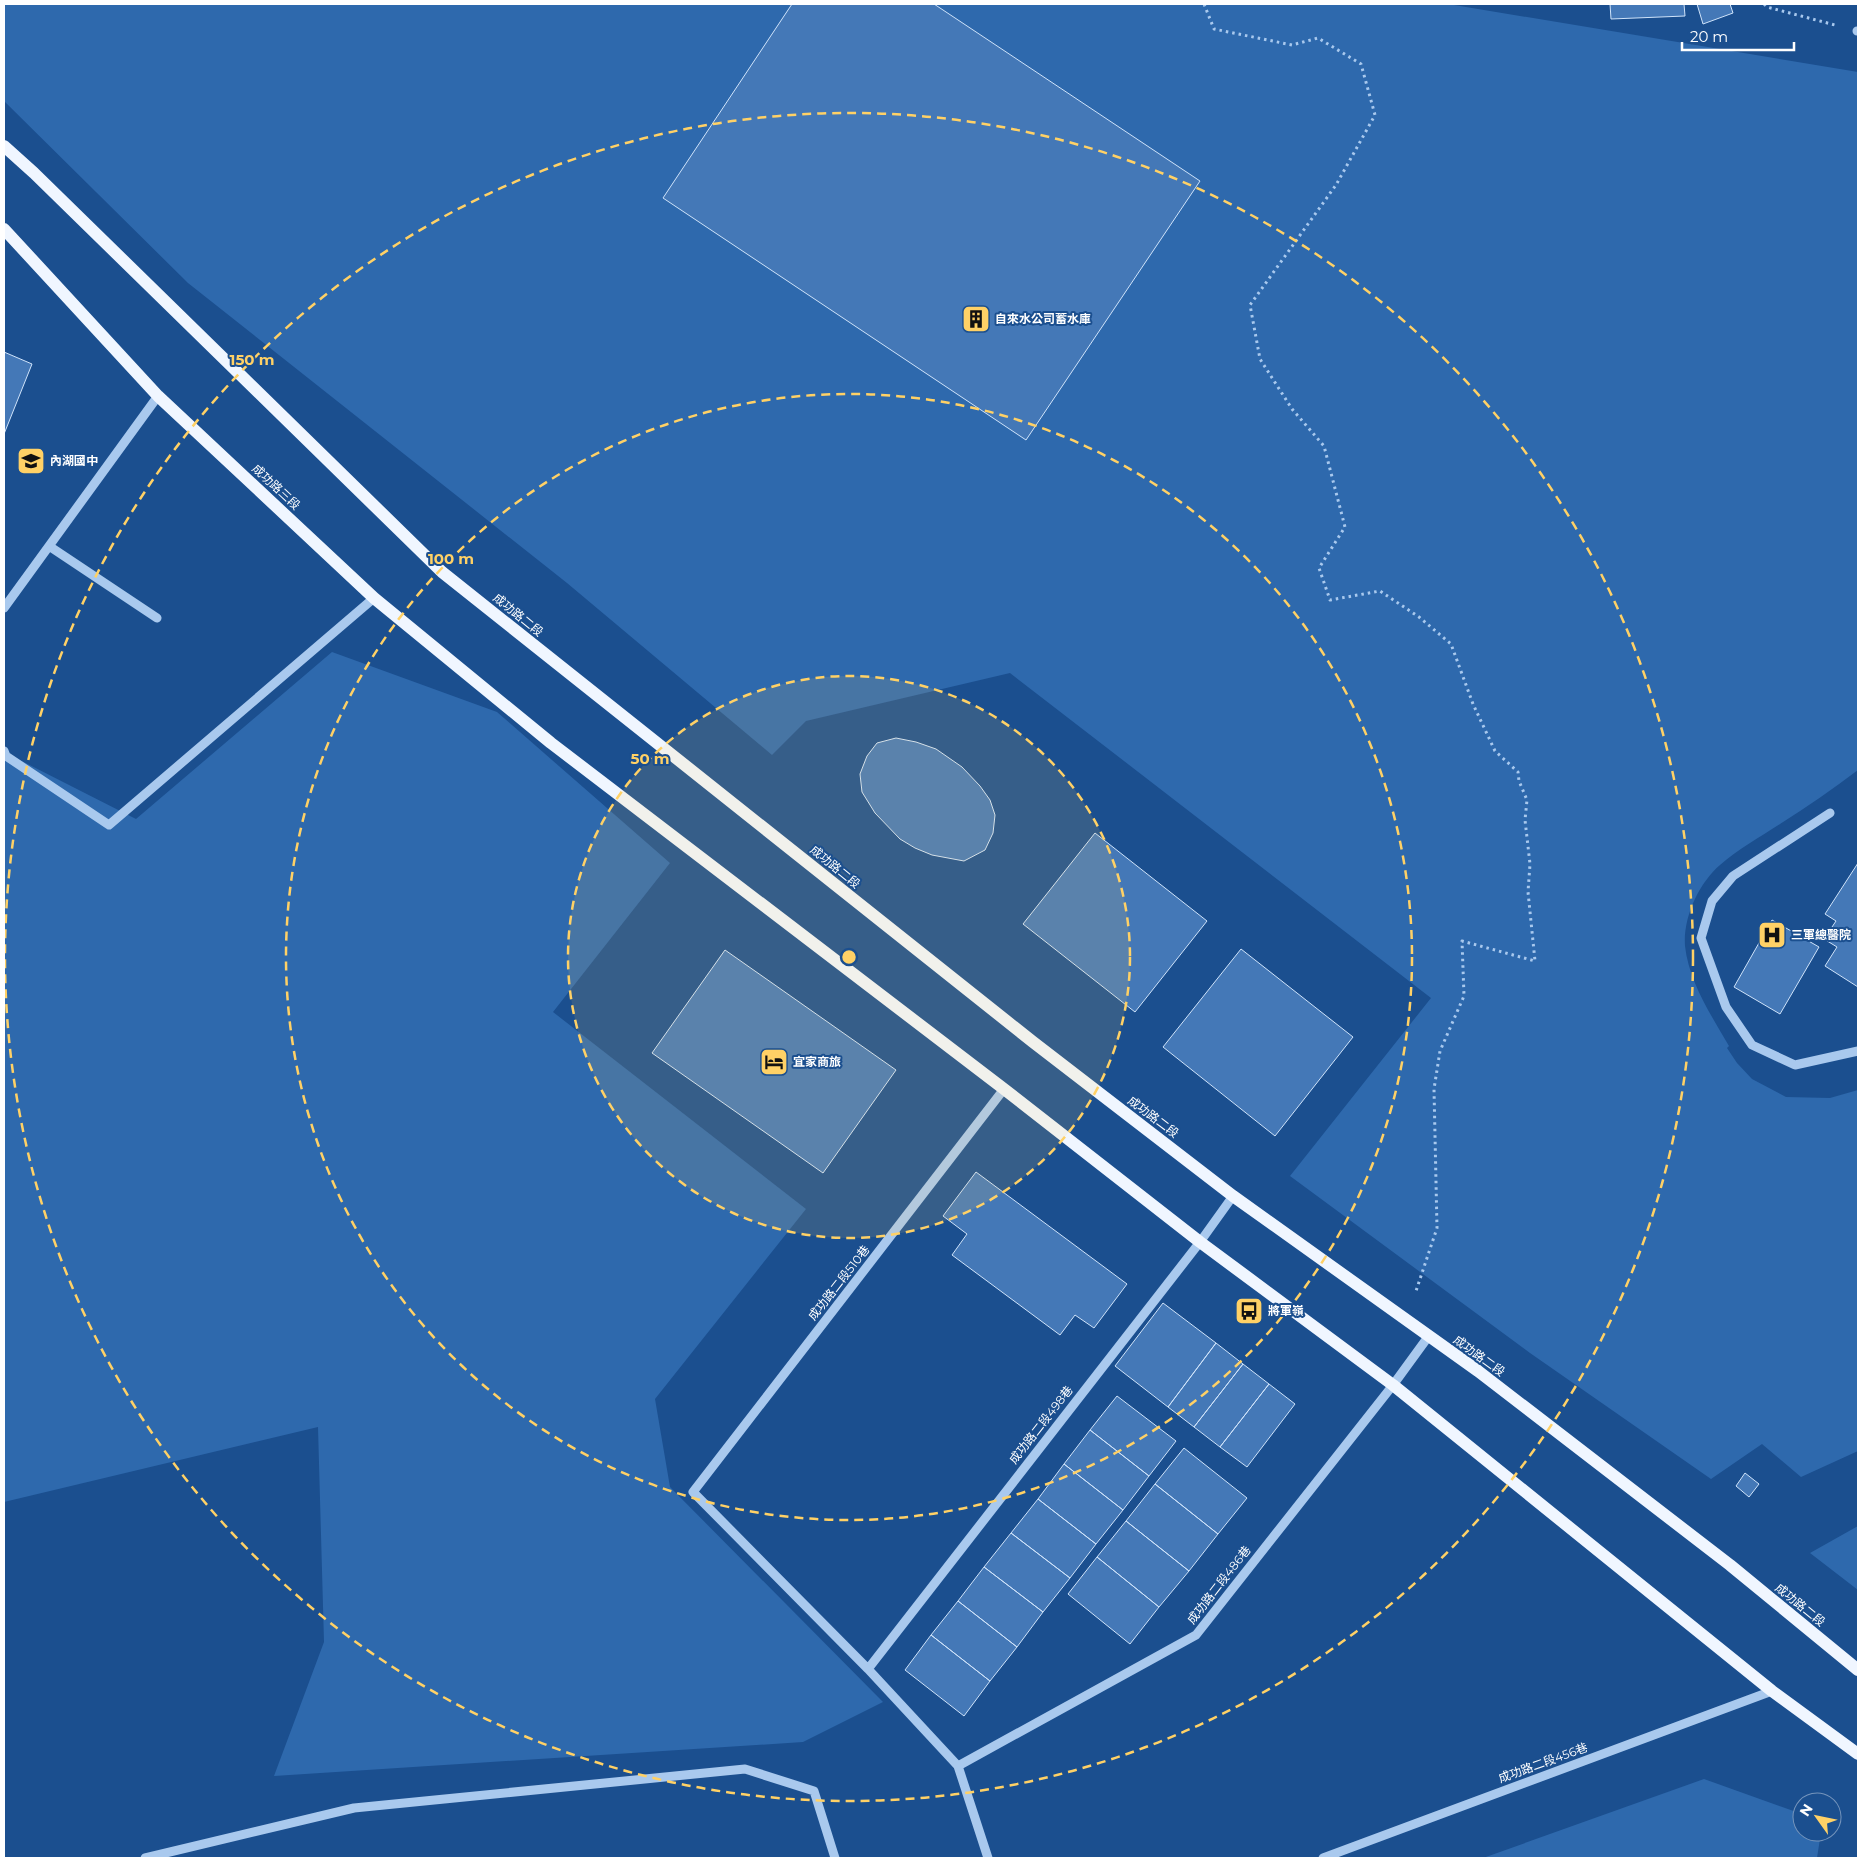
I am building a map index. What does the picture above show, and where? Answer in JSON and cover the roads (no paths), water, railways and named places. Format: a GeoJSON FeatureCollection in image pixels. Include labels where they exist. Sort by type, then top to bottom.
{"type":"FeatureCollection","features":[{"type":"Feature","properties":{"kind":"main road","name":"成功路二段"},"geometry":{"type":"LineString","coordinates":[[4,146],[34,173],[442,572],[1033,1042],[1233,1196],[1478,1371],[1730,1565],[1858,1670]]}},
{"type":"Feature","properties":{"kind":"main road","name":"成功路三段"},"geometry":{"type":"LineString","coordinates":[[4,229],[158,396],[374,598],[551,743],[1004,1089]]}},
{"type":"Feature","properties":{"kind":"main road"},"geometry":{"type":"LineString","coordinates":[[1004,1089],[1200,1242],[1393,1385],[1772,1691],[1858,1754]]}},
{"type":"Feature","properties":{"kind":"street"},"geometry":{"type":"LineString","coordinates":[[4,608],[158,396]]}},
{"type":"Feature","properties":{"kind":"street"},"geometry":{"type":"LineString","coordinates":[[49,546],[157,618]]}},
{"type":"Feature","properties":{"kind":"street"},"geometry":{"type":"LineString","coordinates":[[4,751],[6,756],[109,825],[374,598]]}},
{"type":"Feature","properties":{"kind":"street"},"geometry":{"type":"LineString","coordinates":[[1830,814],[1733,876],[1712,901],[1701,938],[1726,1007],[1752,1044],[1795,1065],[1858,1051]]}},
{"type":"Feature","properties":{"kind":"street","name":"成功路二段510巷"},"geometry":{"type":"LineString","coordinates":[[868,1669],[693,1492],[1004,1089]]}},
{"type":"Feature","properties":{"kind":"street","name":"成功路二段498巷"},"geometry":{"type":"LineString","coordinates":[[868,1669],[1200,1242],[1233,1196]]}},
{"type":"Feature","properties":{"kind":"street","name":"成功路二段486巷"},"geometry":{"type":"LineString","coordinates":[[958,1766],[1196,1635],[1393,1385],[1428,1337]]}},
{"type":"Feature","properties":{"kind":"street"},"geometry":{"type":"LineString","coordinates":[[868,1669],[958,1766],[988,1858]]}},
{"type":"Feature","properties":{"kind":"street","name":"成功路二段456巷"},"geometry":{"type":"LineString","coordinates":[[1323,1858],[1772,1691]]}},
{"type":"Feature","properties":{"kind":"street"},"geometry":{"type":"LineString","coordinates":[[145,1858],[354,1808],[745,1769],[814,1791],[835,1858]]}},
{"type":"Feature","properties":{"kind":"place","name":"自來水公司蓄水庫"},"geometry":{"type":"Point","coordinates":[976,319]}},
{"type":"Feature","properties":{"kind":"place","name":"內湖國中"},"geometry":{"type":"Point","coordinates":[31,461]}},
{"type":"Feature","properties":{"kind":"place","name":"三軍總醫院"},"geometry":{"type":"Point","coordinates":[1772,935]}},
{"type":"Feature","properties":{"kind":"place","name":"宜家商旅"},"geometry":{"type":"Point","coordinates":[774,1062]}},
{"type":"Feature","properties":{"kind":"place","name":"將軍嶺"},"geometry":{"type":"Point","coordinates":[1249,1311]}}]}
